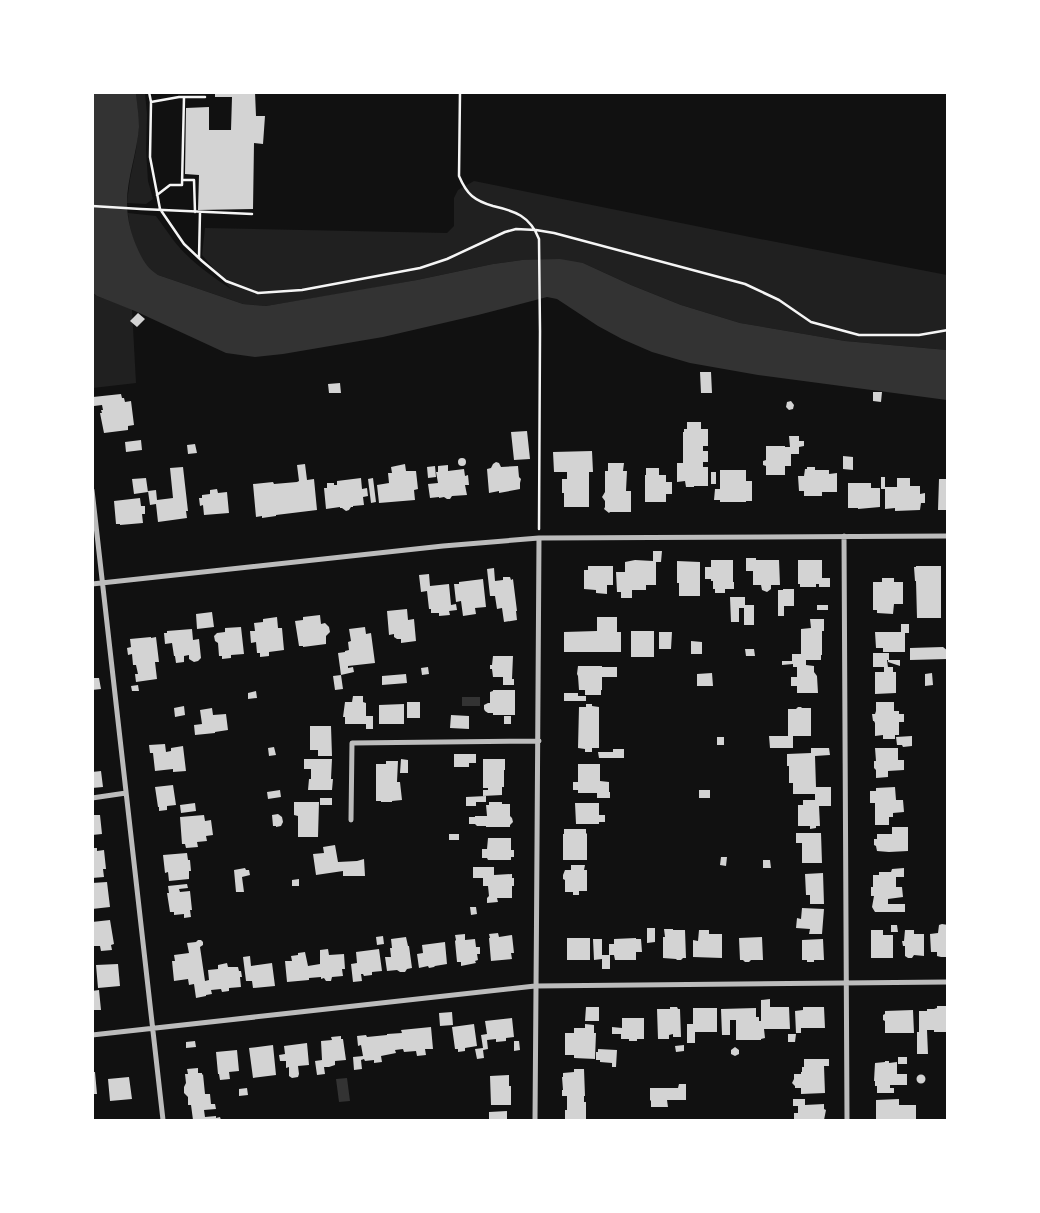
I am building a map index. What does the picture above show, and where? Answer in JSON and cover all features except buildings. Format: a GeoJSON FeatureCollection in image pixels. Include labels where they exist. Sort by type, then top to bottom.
{"type":"FeatureCollection","features":[{"type":"Feature","properties":{"kind":"street"},"geometry":{"type":"LineString","coordinates":[[92,490],[163,1120]]}},
{"type":"Feature","properties":{"kind":"street"},"geometry":{"type":"LineString","coordinates":[[844,536],[848,1120]]}},
{"type":"Feature","properties":{"kind":"street"},"geometry":{"type":"LineString","coordinates":[[92,584],[453,545],[539,538],[948,536]]}},
{"type":"Feature","properties":{"kind":"street"},"geometry":{"type":"LineString","coordinates":[[535,1120],[539,538]]}},
{"type":"Feature","properties":{"kind":"street"},"geometry":{"type":"LineString","coordinates":[[351,820],[352,743],[539,741]]}},
{"type":"Feature","properties":{"kind":"street"},"geometry":{"type":"LineString","coordinates":[[92,798],[126,794]]}},
{"type":"Feature","properties":{"kind":"street"},"geometry":{"type":"LineString","coordinates":[[92,1035],[536,986],[948,982]]}},
{"type":"Feature","properties":{"kind":"path"},"geometry":{"type":"LineString","coordinates":[[150,92],[150,157],[160,209],[184,244],[199,258],[226,281],[258,293],[302,290],[420,268],[447,259],[505,232],[536,230],[554,233],[744,284],[779,300],[811,322],[859,335],[920,335],[948,330]]}},
{"type":"Feature","properties":{"kind":"path"},"geometry":{"type":"LineString","coordinates":[[460,92],[459,176],[464,187],[471,196],[483,203],[518,214],[536,230],[539,238],[539,538]]}},
{"type":"Feature","properties":{"kind":"path"},"geometry":{"type":"LineString","coordinates":[[151,102],[184,97],[204,97]]}},
{"type":"Feature","properties":{"kind":"path"},"geometry":{"type":"LineString","coordinates":[[157,195],[170,185],[182,184],[184,97]]}},
{"type":"Feature","properties":{"kind":"path"},"geometry":{"type":"LineString","coordinates":[[183,180],[194,180],[195,212]]}},
{"type":"Feature","properties":{"kind":"path"},"geometry":{"type":"LineString","coordinates":[[92,206],[252,214]]}},
{"type":"Feature","properties":{"kind":"path"},"geometry":{"type":"LineString","coordinates":[[199,258],[200,212]]}},
{"type":"Feature","properties":{"kind":"shaded area"},"geometry":{"type":"Polygon","coordinates":[[[93,93],[136,93],[139,127],[129,184],[128,216],[139,252],[147,265],[158,275],[243,304],[266,306],[417,280],[493,264],[522,260],[560,259],[583,263],[681,305],[740,323],[845,341],[947,350],[947,400],[758,375],[690,363],[652,352],[622,339],[598,326],[557,299],[547,297],[383,337],[255,357],[226,353],[93,293],[93,93]]]}},
{"type":"Feature","properties":{"kind":"shaded area"},"geometry":{"type":"Polygon","coordinates":[[[136,93],[145,93],[147,114],[146,150],[148,181],[153,199],[146,204],[127,203],[139,125],[136,93]]]}},
{"type":"Feature","properties":{"kind":"shaded area"},"geometry":{"type":"Polygon","coordinates":[[[474,181],[947,275],[947,350],[845,341],[740,323],[681,305],[583,263],[522,260],[266,306],[243,304],[151,271],[145,265],[136,247],[128,213],[156,216],[187,255],[231,289],[202,255],[205,228],[447,233],[454,226],[454,198],[458,190],[474,181]]]}},
{"type":"Feature","properties":{"kind":"shaded area"},"geometry":{"type":"Polygon","coordinates":[[[92,293],[132,309],[136,383],[93,388],[92,293]]]}},
{"type":"Feature","properties":{"kind":"shaded area"},"geometry":{"type":"Polygon","coordinates":[[[462,697],[480,697],[480,706],[462,706],[462,697]]]}},
{"type":"Feature","properties":{"kind":"shaded area"},"geometry":{"type":"Polygon","coordinates":[[[347,1078],[350,1101],[339,1102],[336,1079],[347,1078]]]}}]}
